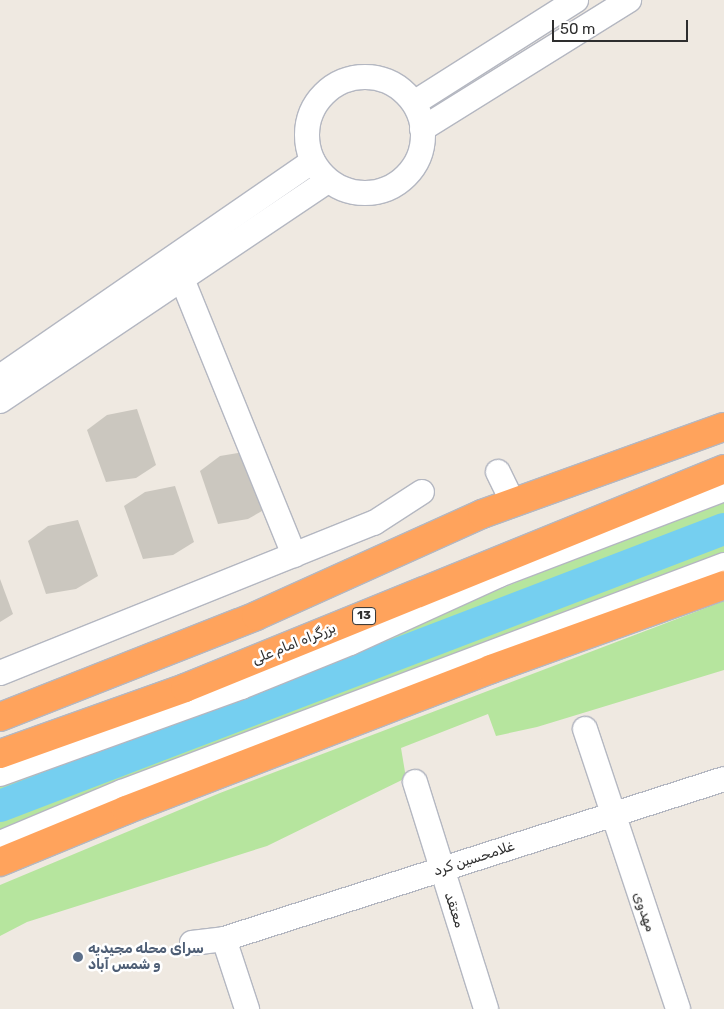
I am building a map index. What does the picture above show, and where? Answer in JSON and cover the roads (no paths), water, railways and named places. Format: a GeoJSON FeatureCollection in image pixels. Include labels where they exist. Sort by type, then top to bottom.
{"type":"FeatureCollection","features":[{"type":"Feature","properties":{"kind":"highway"},"geometry":{"type":"LineString","coordinates":[[0,718],[256,616],[513,504],[724,427]]}},
{"type":"Feature","properties":{"kind":"highway","name":"بزرگراه امام علی"},"geometry":{"type":"LineString","coordinates":[[0,754],[195,684],[724,469]]}},
{"type":"Feature","properties":{"kind":"highway"},"geometry":{"type":"LineString","coordinates":[[0,862],[126,810],[491,669],[724,585]]}},
{"type":"Feature","properties":{"kind":"street"},"geometry":{"type":"LineString","coordinates":[[414,103],[576,0]]}},
{"type":"Feature","properties":{"kind":"street"},"geometry":{"type":"LineString","coordinates":[[422,129],[629,0]]}},
{"type":"Feature","properties":{"kind":"street"},"geometry":{"type":"LineString","coordinates":[[362,76],[382,79],[400,88],[414,103],[422,129],[420,157],[397,185],[361,194],[328,181],[313,161],[306,128],[312,108],[325,92],[342,81],[362,76]]}},
{"type":"Feature","properties":{"kind":"street"},"geometry":{"type":"LineString","coordinates":[[0,377],[313,161]]}},
{"type":"Feature","properties":{"kind":"street"},"geometry":{"type":"LineString","coordinates":[[0,401],[328,181]]}},
{"type":"Feature","properties":{"kind":"street"},"geometry":{"type":"LineString","coordinates":[[182,279],[294,555]]}},
{"type":"Feature","properties":{"kind":"street"},"geometry":{"type":"LineString","coordinates":[[498,472],[513,504]]}},
{"type":"Feature","properties":{"kind":"street"},"geometry":{"type":"LineString","coordinates":[[0,774],[241,687],[350,644],[499,575],[724,489]]}},
{"type":"Feature","properties":{"kind":"street"},"geometry":{"type":"LineString","coordinates":[[0,673],[374,523],[422,492]]}},
{"type":"Feature","properties":{"kind":"street"},"geometry":{"type":"LineString","coordinates":[[0,843],[122,792],[724,565]]}},
{"type":"Feature","properties":{"kind":"street","name":"مهدوی"},"geometry":{"type":"LineString","coordinates":[[586,729],[611,815],[678,1009]]}},
{"type":"Feature","properties":{"kind":"street","name":"غلامحسین کرد"},"geometry":{"type":"LineString","coordinates":[[192,943],[224,939],[724,779]]}},
{"type":"Feature","properties":{"kind":"street","name":"معتقد"},"geometry":{"type":"LineString","coordinates":[[415,782],[486,1009]]}},
{"type":"Feature","properties":{"kind":"street"},"geometry":{"type":"LineString","coordinates":[[224,939],[247,1009]]}},
{"type":"Feature","properties":{"kind":"waterway"},"geometry":{"type":"LineString","coordinates":[[0,806],[724,529]]}},
{"type":"Feature","properties":{"kind":"place","name":"سرای محله مجیدیه و شمس آباد"},"geometry":{"type":"Point","coordinates":[78,957]}}]}
